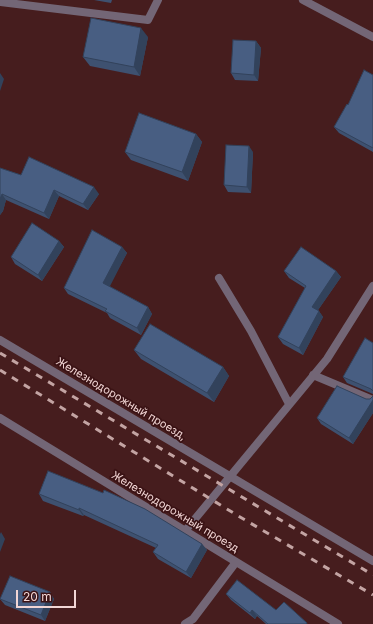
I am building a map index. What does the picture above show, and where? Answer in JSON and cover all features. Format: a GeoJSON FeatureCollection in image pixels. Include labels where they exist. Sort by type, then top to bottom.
{"type":"FeatureCollection","features":[{"type":"Feature","properties":{"kind":"street"},"geometry":{"type":"LineString","coordinates":[[0,2],[148,20],[158,0]]}},
{"type":"Feature","properties":{"kind":"street"},"geometry":{"type":"LineString","coordinates":[[304,0],[373,37]]}},
{"type":"Feature","properties":{"kind":"street"},"geometry":{"type":"LineString","coordinates":[[219,278],[252,332],[289,404]]}},
{"type":"Feature","properties":{"kind":"street"},"geometry":{"type":"LineString","coordinates":[[185,531],[327,359],[373,286]]}},
{"type":"Feature","properties":{"kind":"street","name":"Железнодорожный проезд,"},"geometry":{"type":"LineString","coordinates":[[0,340],[373,561]]}},
{"type":"Feature","properties":{"kind":"street"},"geometry":{"type":"LineString","coordinates":[[314,375],[373,400]]}},
{"type":"Feature","properties":{"kind":"street","name":"Железнодорожный проезд"},"geometry":{"type":"LineString","coordinates":[[0,418],[338,624]]}},
{"type":"Feature","properties":{"kind":"street"},"geometry":{"type":"LineString","coordinates":[[186,624],[193,619],[236,562]]}},
{"type":"Feature","properties":{"kind":"building"},"geometry":{"type":"Polygon","coordinates":[[[91,18],[141,28],[134,67],[83,57],[91,18]]]}},
{"type":"Feature","properties":{"kind":"building"},"geometry":{"type":"Polygon","coordinates":[[[233,40],[256,41],[254,75],[231,73],[233,40]]]}},
{"type":"Feature","properties":{"kind":"building"},"geometry":{"type":"Polygon","coordinates":[[[364,70],[373,75],[373,148],[334,127],[347,104],[348,105],[364,70]]]}},
{"type":"Feature","properties":{"kind":"building"},"geometry":{"type":"Polygon","coordinates":[[[139,113],[196,134],[182,172],[125,152],[139,113]]]}},
{"type":"Feature","properties":{"kind":"building"},"geometry":{"type":"Polygon","coordinates":[[[226,145],[249,146],[247,187],[224,185],[226,145]]]}},
{"type":"Feature","properties":{"kind":"building"},"geometry":{"type":"Polygon","coordinates":[[[29,157],[94,187],[83,204],[54,190],[44,213],[2,194],[0,199],[0,168],[21,175],[29,157]]]}},
{"type":"Feature","properties":{"kind":"building"},"geometry":{"type":"Polygon","coordinates":[[[32,223],[59,241],[38,275],[11,257],[32,223]]]}},
{"type":"Feature","properties":{"kind":"building"},"geometry":{"type":"Polygon","coordinates":[[[92,230],[122,247],[103,283],[148,307],[137,328],[105,311],[107,309],[64,288],[92,230]]]}},
{"type":"Feature","properties":{"kind":"building"},"geometry":{"type":"Polygon","coordinates":[[[301,247],[336,271],[312,307],[319,311],[299,348],[278,337],[306,286],[284,271],[301,247]]]}},
{"type":"Feature","properties":{"kind":"building"},"geometry":{"type":"Polygon","coordinates":[[[150,324],[223,367],[207,393],[134,350],[150,324]]]}},
{"type":"Feature","properties":{"kind":"building"},"geometry":{"type":"Polygon","coordinates":[[[365,338],[373,343],[373,391],[343,377],[365,338]]]}},
{"type":"Feature","properties":{"kind":"building"},"geometry":{"type":"Polygon","coordinates":[[[337,386],[366,399],[370,399],[373,396],[373,400],[349,438],[317,418],[337,386]]]}},
{"type":"Feature","properties":{"kind":"building"},"geometry":{"type":"Polygon","coordinates":[[[48,471],[103,493],[104,490],[145,509],[202,544],[186,572],[153,552],[158,545],[79,508],[79,510],[39,494],[48,471]]]}},
{"type":"Feature","properties":{"kind":"building"},"geometry":{"type":"Polygon","coordinates":[[[10,576],[50,592],[41,615],[0,599],[10,576]]]}},
{"type":"Feature","properties":{"kind":"building"},"geometry":{"type":"Polygon","coordinates":[[[237,580],[276,610],[284,602],[307,623],[268,624],[252,610],[250,613],[226,594],[237,580]]]}},
{"type":"Feature","properties":{"kind":"railway"},"geometry":{"type":"LineString","coordinates":[[0,353],[373,575]]}},
{"type":"Feature","properties":{"kind":"railway"},"geometry":{"type":"LineString","coordinates":[[0,370],[240,517],[373,595]]}}]}
